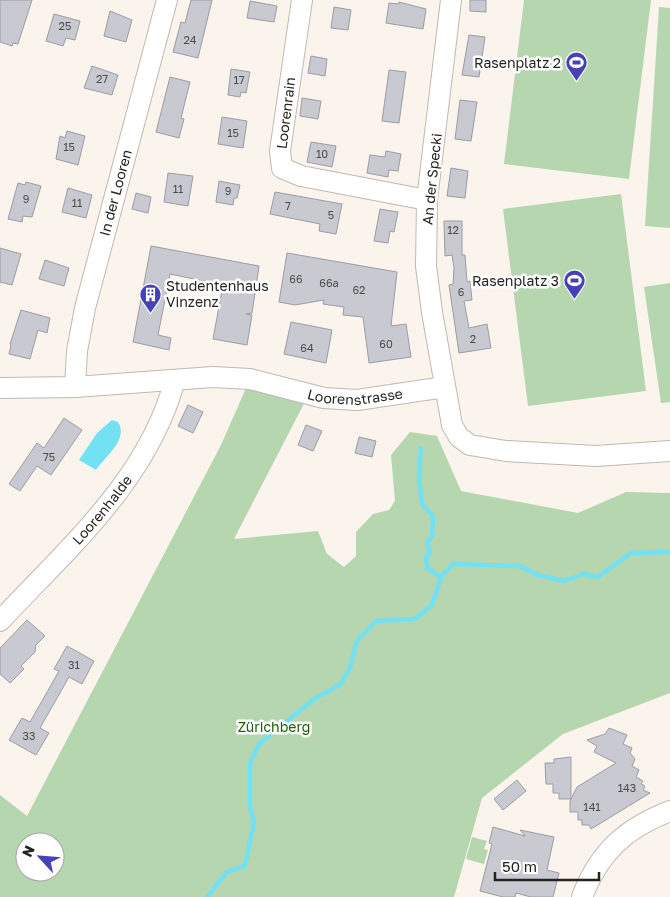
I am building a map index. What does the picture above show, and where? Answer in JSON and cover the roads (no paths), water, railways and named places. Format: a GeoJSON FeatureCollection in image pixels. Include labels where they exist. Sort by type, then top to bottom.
{"type":"FeatureCollection","features":[{"type":"Feature","properties":{"kind":"street","name":"In der Looren"},"geometry":{"type":"LineString","coordinates":[[75,387],[77,351],[85,308],[167,0]]}},
{"type":"Feature","properties":{"kind":"street","name":"Loorenrain"},"geometry":{"type":"LineString","coordinates":[[302,0],[280,150],[282,168],[301,176],[427,200]]}},
{"type":"Feature","properties":{"kind":"street","name":"An der Specki"},"geometry":{"type":"LineString","coordinates":[[445,387],[426,266],[427,200],[452,0]]}},
{"type":"Feature","properties":{"kind":"street","name":"Loorenstrasse"},"geometry":{"type":"LineString","coordinates":[[0,388],[75,387],[213,377],[250,379],[340,400],[357,400],[445,387]]}},
{"type":"Feature","properties":{"kind":"street","name":"Loorenhalde"},"geometry":{"type":"LineString","coordinates":[[0,621],[109,505],[137,466],[166,411],[175,380]]}},
{"type":"Feature","properties":{"kind":"street"},"geometry":{"type":"LineString","coordinates":[[445,387],[452,425],[459,437],[470,445],[506,451],[558,455],[596,456],[670,451]]}},
{"type":"Feature","properties":{"kind":"street"},"geometry":{"type":"LineString","coordinates":[[582,897],[594,870],[621,838],[645,820],[670,811]]}},
{"type":"Feature","properties":{"kind":"water"},"geometry":{"type":"Polygon","coordinates":[[[112,420],[118,422],[121,429],[120,435],[114,448],[96,470],[79,460],[97,433],[112,420]]]}},
{"type":"Feature","properties":{"kind":"waterway"},"geometry":{"type":"LineString","coordinates":[[421,448],[419,478],[422,504],[433,516],[432,536],[427,543],[430,553],[426,556],[427,568],[441,577]]}},
{"type":"Feature","properties":{"kind":"waterway"},"geometry":{"type":"LineString","coordinates":[[207,897],[227,872],[245,866],[254,822],[250,807],[250,763],[259,744],[314,699],[341,684],[350,667],[357,641],[376,621],[414,619],[419,616],[432,605],[441,577],[453,564],[519,566],[538,575],[564,581],[583,574],[598,577],[631,553],[670,552]]}},
{"type":"Feature","properties":{"kind":"place","name":"Rasenplatz 2"},"geometry":{"type":"Point","coordinates":[577,82]}},
{"type":"Feature","properties":{"kind":"place","name":"Rasenplatz 3"},"geometry":{"type":"Point","coordinates":[575,300]}},
{"type":"Feature","properties":{"kind":"place","name":"Studentenhaus Vinzenz"},"geometry":{"type":"Point","coordinates":[150,313]}},
{"type":"Feature","properties":{"kind":"park label","name":"Zürichberg"},"geometry":{"type":"Point","coordinates":[274,727]}}]}
